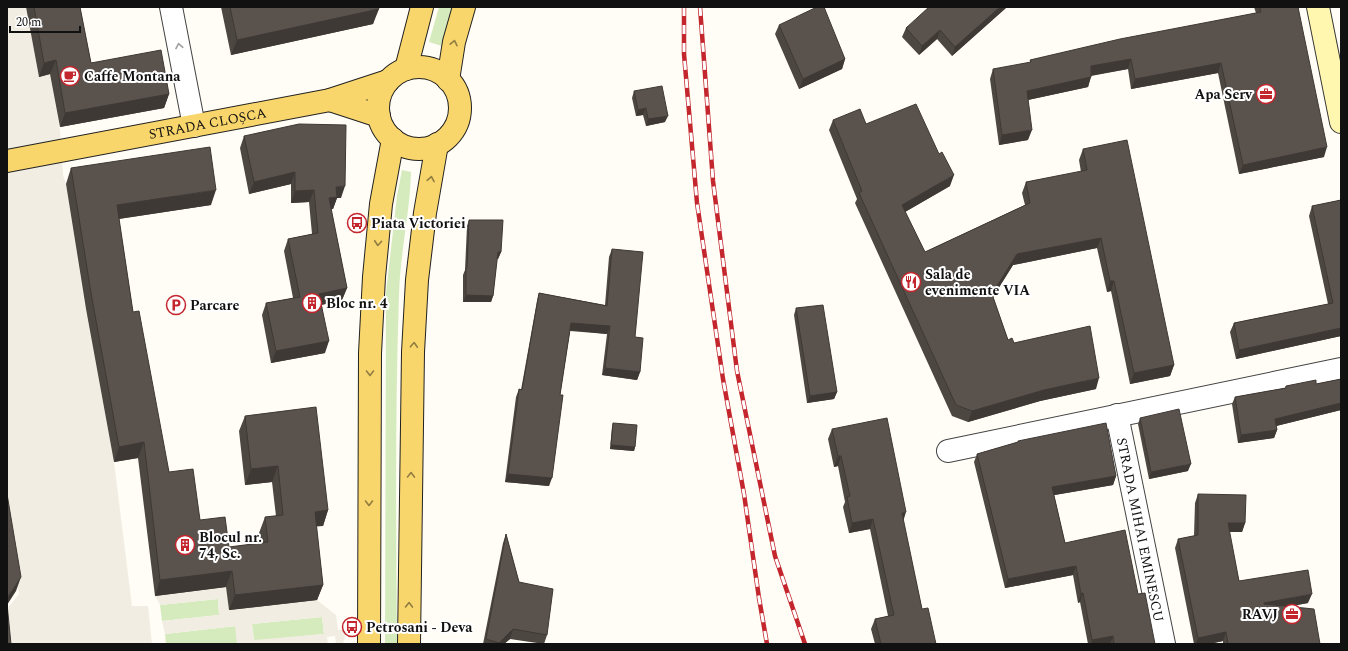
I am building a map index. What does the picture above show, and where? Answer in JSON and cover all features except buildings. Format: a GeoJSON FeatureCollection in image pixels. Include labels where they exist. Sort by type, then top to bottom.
{"type":"FeatureCollection","features":[{"type":"Feature","properties":{"kind":"main road"},"geometry":{"type":"LineString","coordinates":[[397,75],[419,67],[425,68],[438,72],[448,80],[454,88],[458,97],[460,108],[451,133],[444,140],[430,147],[417,148],[404,146],[392,139],[386,133],[379,116],[378,101],[380,94],[397,75],[422,7]]}},
{"type":"Feature","properties":{"kind":"main road"},"geometry":{"type":"LineString","coordinates":[[448,80],[454,42],[464,7]]}},
{"type":"Feature","properties":{"kind":"main road"},"geometry":{"type":"LineString","coordinates":[[1318,7],[1341,122]]}},
{"type":"Feature","properties":{"kind":"main road","name":"STRADA CLOȘCA"},"geometry":{"type":"LineString","coordinates":[[16,160],[330,100],[397,75]]}},
{"type":"Feature","properties":{"kind":"main road"},"geometry":{"type":"LineString","coordinates":[[330,100],[379,116]]}},
{"type":"Feature","properties":{"kind":"main road"},"geometry":{"type":"LineString","coordinates":[[369,644],[370,353],[374,277],[381,204],[392,139]]}},
{"type":"Feature","properties":{"kind":"main road"},"geometry":{"type":"LineString","coordinates":[[409,644],[413,352],[417,280],[425,213],[437,144]]}},
{"type":"Feature","properties":{"kind":"street"},"geometry":{"type":"LineString","coordinates":[[171,7],[194,126]]}},
{"type":"Feature","properties":{"kind":"street"},"geometry":{"type":"LineString","coordinates":[[948,451],[1341,369]]}},
{"type":"Feature","properties":{"kind":"street","name":"STRADA MIHAI EMINESCU"},"geometry":{"type":"LineString","coordinates":[[1117,415],[1164,644]]}},
{"type":"Feature","properties":{"kind":"green space"},"geometry":{"type":"Polygon","coordinates":[[[439,7],[455,7],[445,47],[429,42],[439,7]]]}},
{"type":"Feature","properties":{"kind":"green space"},"geometry":{"type":"Polygon","coordinates":[[[402,170],[411,172],[399,295],[396,426],[397,644],[385,644],[386,293],[397,196],[402,170]]]}},
{"type":"Feature","properties":{"kind":"green space"},"geometry":{"type":"Polygon","coordinates":[[[218,599],[219,615],[162,621],[160,605],[218,599]]]}},
{"type":"Feature","properties":{"kind":"green space"},"geometry":{"type":"Polygon","coordinates":[[[322,617],[324,634],[254,641],[252,624],[322,617]]]}},
{"type":"Feature","properties":{"kind":"green space"},"geometry":{"type":"Polygon","coordinates":[[[236,626],[237,643],[166,644],[165,634],[236,626]]]}},
{"type":"Feature","properties":{"kind":"shaded area"},"geometry":{"type":"Polygon","coordinates":[[[7,7],[26,7],[39,77],[50,74],[60,130],[63,175],[66,184],[84,300],[114,462],[132,606],[148,606],[152,644],[7,644],[7,609],[19,594],[7,530],[7,7]]]}},
{"type":"Feature","properties":{"kind":"shaded area"},"geometry":{"type":"Polygon","coordinates":[[[226,587],[229,610],[317,600],[336,615],[338,630],[346,629],[343,644],[336,644],[335,636],[327,637],[328,644],[227,644],[237,643],[235,626],[165,634],[162,621],[219,615],[218,599],[160,605],[155,596],[226,587]],[[322,617],[252,624],[254,640],[324,634],[322,617]]]}},
{"type":"Feature","properties":{"kind":"railway"},"geometry":{"type":"LineString","coordinates":[[684,7],[684,54],[697,203],[723,379],[744,494],[767,644]]}},
{"type":"Feature","properties":{"kind":"railway"},"geometry":{"type":"LineString","coordinates":[[700,7],[713,181],[737,371],[775,556],[805,644]]}},
{"type":"Feature","properties":{"kind":"place","name":"Caffe Montana"},"geometry":{"type":"Point","coordinates":[70,76]}},
{"type":"Feature","properties":{"kind":"place","name":"Apa Serv"},"geometry":{"type":"Point","coordinates":[1266,94]}},
{"type":"Feature","properties":{"kind":"place","name":"Piata Victoriei"},"geometry":{"type":"Point","coordinates":[357,223]}},
{"type":"Feature","properties":{"kind":"place","name":"Sala de evenimente VIA"},"geometry":{"type":"Point","coordinates":[911,282]}},
{"type":"Feature","properties":{"kind":"place","name":"Bloc nr. 4"},"geometry":{"type":"Point","coordinates":[312,303]}},
{"type":"Feature","properties":{"kind":"place","name":"Parcare"},"geometry":{"type":"Point","coordinates":[176,305]}},
{"type":"Feature","properties":{"kind":"place","name":"Blocul nr. 74, Sc."},"geometry":{"type":"Point","coordinates":[185,545]}},
{"type":"Feature","properties":{"kind":"place","name":"RAVJ"},"geometry":{"type":"Point","coordinates":[1292,614]}},
{"type":"Feature","properties":{"kind":"place","name":"Petrosani - Deva"},"geometry":{"type":"Point","coordinates":[352,627]}}]}
